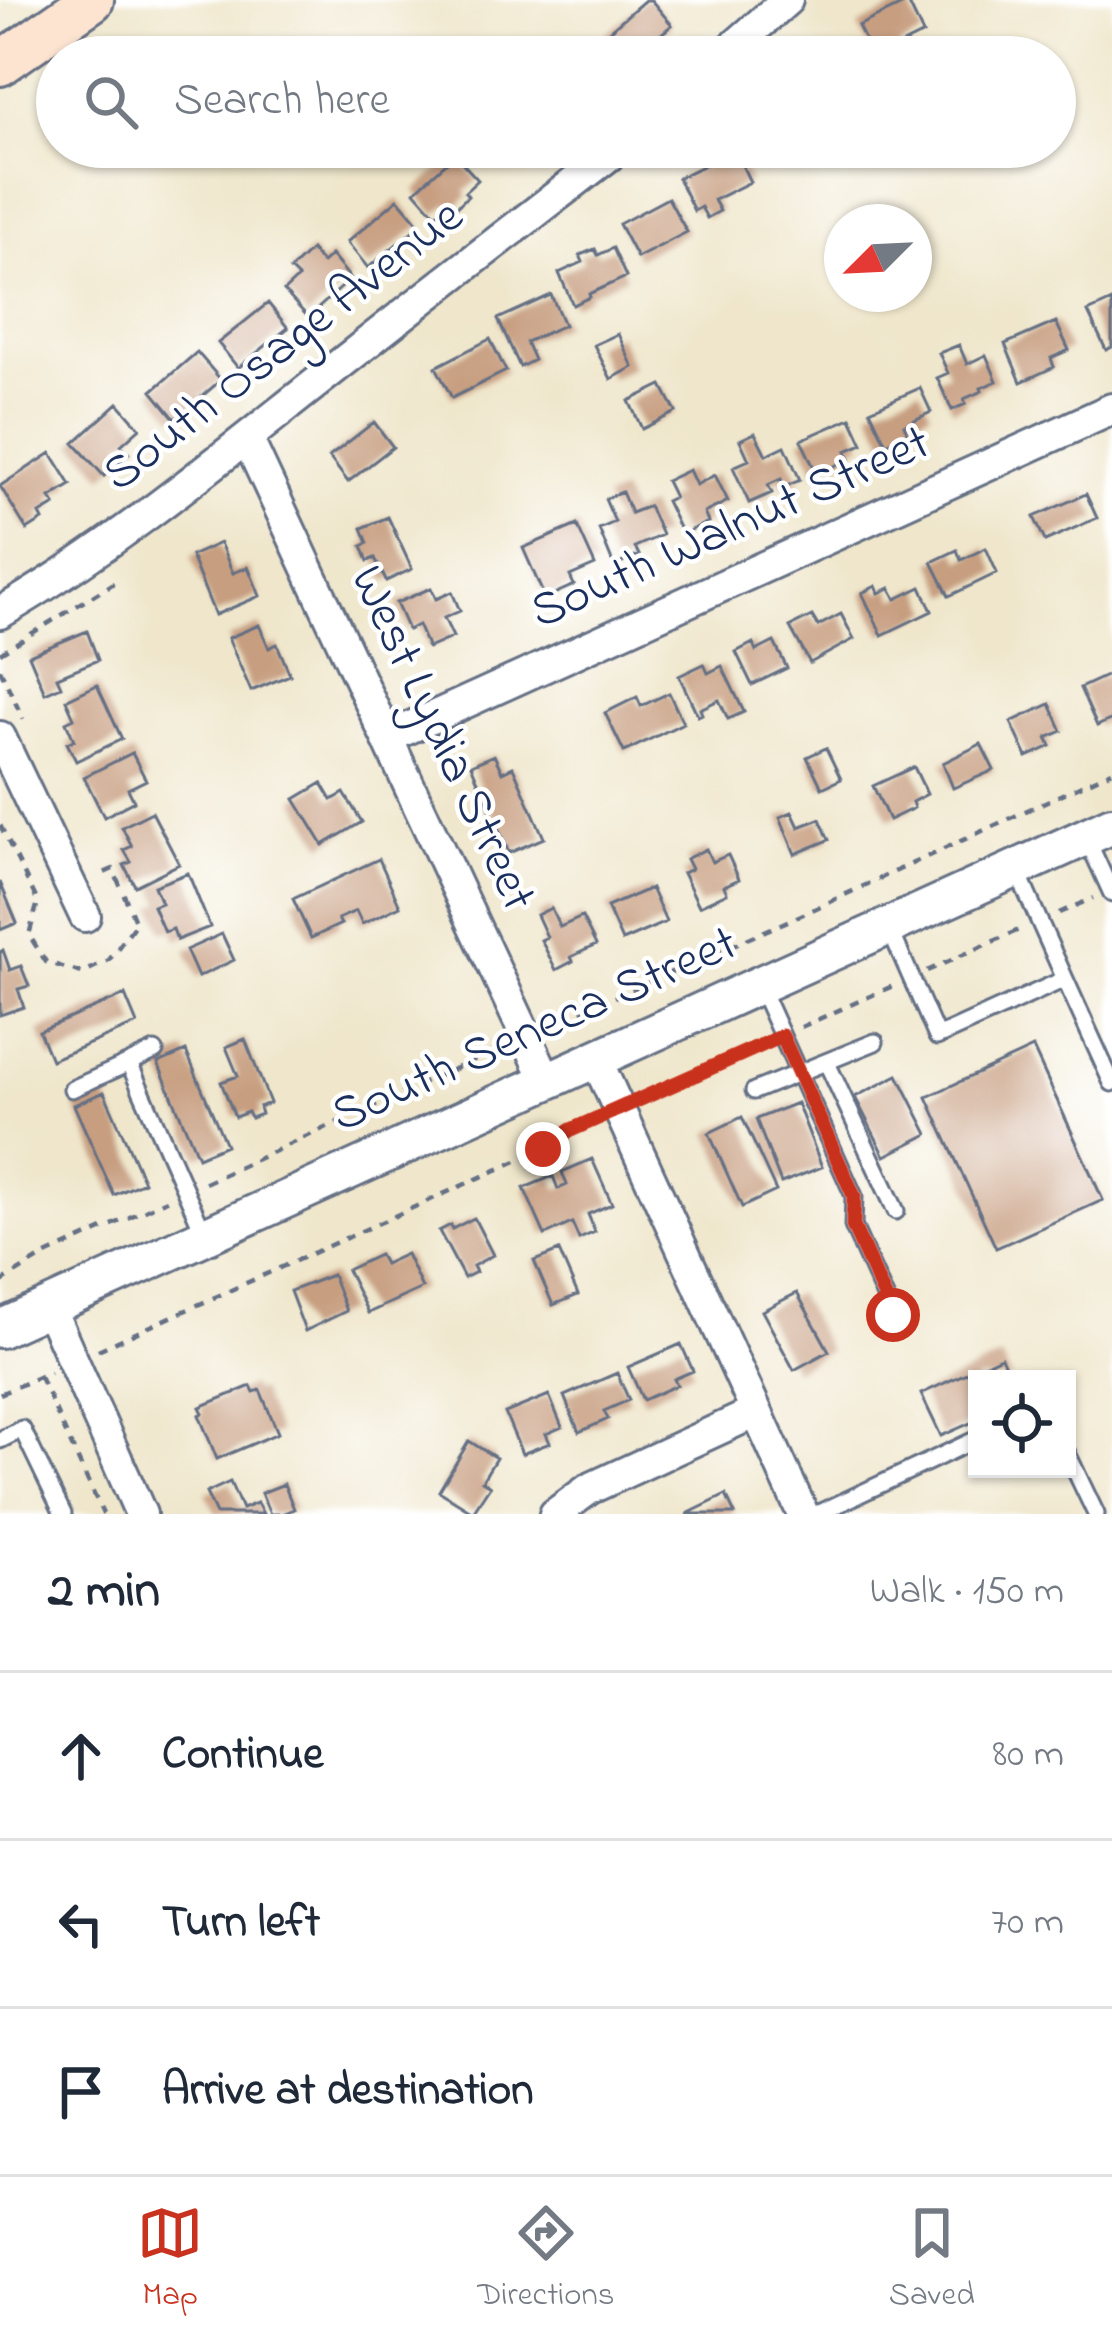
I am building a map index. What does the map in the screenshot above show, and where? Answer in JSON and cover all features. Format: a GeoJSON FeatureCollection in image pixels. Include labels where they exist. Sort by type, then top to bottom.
{"type":"FeatureCollection","features":[{"type":"Feature","properties":{"kind":"main road"},"geometry":{"type":"LineString","coordinates":[[40,36],[92,0]]}},
{"type":"Feature","properties":{"kind":"main road"},"geometry":{"type":"LineString","coordinates":[[0,64],[36,39]]}},
{"type":"Feature","properties":{"kind":"street"},"geometry":{"type":"LineString","coordinates":[[746,36],[788,0]]}},
{"type":"Feature","properties":{"kind":"street","name":"South Osage Avenue"},"geometry":{"type":"LineString","coordinates":[[0,613],[86,560],[177,494],[593,168]]}},
{"type":"Feature","properties":{"kind":"street","name":"South Walnut Street"},"geometry":{"type":"LineString","coordinates":[[389,737],[1111,412]]}},
{"type":"Feature","properties":{"kind":"street","name":"West Lydia Street"},"geometry":{"type":"LineString","coordinates":[[248,438],[548,1081]]}},
{"type":"Feature","properties":{"kind":"street"},"geometry":{"type":"LineString","coordinates":[[0,737],[85,916]]}},
{"type":"Feature","properties":{"kind":"street","name":"South Seneca Street"},"geometry":{"type":"LineString","coordinates":[[0,1329],[1099,831]]}},
{"type":"Feature","properties":{"kind":"street"},"geometry":{"type":"LineString","coordinates":[[596,1059],[803,1514]]}},
{"type":"Feature","properties":{"kind":"street"},"geometry":{"type":"LineString","coordinates":[[49,1307],[141,1514]]}},
{"type":"Feature","properties":{"kind":"street"},"geometry":{"type":"LineString","coordinates":[[555,1514],[590,1490],[757,1412]]}},
{"type":"Feature","properties":{"kind":"lane"},"geometry":{"type":"LineString","coordinates":[[1099,831],[1111,892]]}},
{"type":"Feature","properties":{"kind":"lane"},"geometry":{"type":"LineString","coordinates":[[1016,869],[1112,1084]]}},
{"type":"Feature","properties":{"kind":"lane"},"geometry":{"type":"LineString","coordinates":[[889,927],[937,1036],[1065,979]]}},
{"type":"Feature","properties":{"kind":"lane"},"geometry":{"type":"LineString","coordinates":[[759,985],[854,1196],[853,1226],[893,1315]]}},
{"type":"Feature","properties":{"kind":"lane"},"geometry":{"type":"LineString","coordinates":[[754,1091],[875,1042]]}},
{"type":"Feature","properties":{"kind":"lane"},"geometry":{"type":"LineString","coordinates":[[72,1089],[155,1051]]}},
{"type":"Feature","properties":{"kind":"lane"},"geometry":{"type":"LineString","coordinates":[[129,1063],[206,1236]]}},
{"type":"Feature","properties":{"kind":"lane"},"geometry":{"type":"LineString","coordinates":[[827,1063],[896,1211]]}},
{"type":"Feature","properties":{"kind":"lane"},"geometry":{"type":"LineString","coordinates":[[0,1440],[22,1430],[63,1514]]}},
{"type":"Feature","properties":{"kind":"lane"},"geometry":{"type":"LineString","coordinates":[[817,1514],[968,1443]]}},
{"type":"Feature","properties":{"kind":"lane"},"geometry":{"type":"LineString","coordinates":[[1076,1472],[1096,1514]]}},
{"type":"Feature","properties":{"kind":"path"},"geometry":{"type":"LineString","coordinates":[[0,653],[114,584]]}},
{"type":"Feature","properties":{"kind":"path"},"geometry":{"type":"LineString","coordinates":[[0,1283],[44,1256],[1112,771]]}},
{"type":"Feature","properties":{"kind":"path"},"geometry":{"type":"LineString","coordinates":[[0,1394],[543,1149],[619,1108],[1111,892]]}},
{"type":"Feature","properties":{"kind":"path"},"geometry":{"type":"LineString","coordinates":[[40,1376],[103,1514]]}},
{"type":"Feature","properties":{"kind":"building"},"geometry":{"type":"Polygon","coordinates":[[[645,0],[651,0],[672,25],[659,36],[603,36],[645,0]]]}},
{"type":"Feature","properties":{"kind":"building"},"geometry":{"type":"Polygon","coordinates":[[[908,2],[923,34],[863,36],[858,26],[908,2]]]}},
{"type":"Feature","properties":{"kind":"building"},"geometry":{"type":"Polygon","coordinates":[[[441,168],[467,168],[478,180],[453,210],[448,204],[436,215],[415,191],[441,168]]]}},
{"type":"Feature","properties":{"kind":"building"},"geometry":{"type":"Polygon","coordinates":[[[698,168],[743,168],[750,182],[714,200],[720,211],[707,218],[701,207],[694,211],[678,178],[698,168]]]}},
{"type":"Feature","properties":{"kind":"building"},"geometry":{"type":"Polygon","coordinates":[[[668,198],[687,232],[637,258],[619,224],[668,198]]]}},
{"type":"Feature","properties":{"kind":"building"},"geometry":{"type":"Polygon","coordinates":[[[398,199],[420,225],[368,268],[347,242],[398,199]]]}},
{"type":"Feature","properties":{"kind":"building"},"geometry":{"type":"Polygon","coordinates":[[[613,248],[626,277],[573,305],[559,273],[583,262],[580,255],[595,249],[598,255],[613,248]]]}},
{"type":"Feature","properties":{"kind":"building"},"geometry":{"type":"Polygon","coordinates":[[[311,250],[322,263],[331,255],[351,279],[308,317],[284,291],[298,278],[290,270],[311,250]]]}},
{"type":"Feature","properties":{"kind":"building"},"geometry":{"type":"Polygon","coordinates":[[[551,295],[564,325],[526,342],[534,360],[520,367],[498,319],[551,295]]]}},
{"type":"Feature","properties":{"kind":"building"},"geometry":{"type":"Polygon","coordinates":[[[1112,301],[1112,347],[1106,350],[1088,312],[1112,301]]]}},
{"type":"Feature","properties":{"kind":"building"},"geometry":{"type":"Polygon","coordinates":[[[268,303],[288,328],[238,368],[218,343],[268,303]]]}},
{"type":"Feature","properties":{"kind":"building"},"geometry":{"type":"Polygon","coordinates":[[[1056,322],[1069,350],[1051,358],[1054,367],[1021,382],[1005,344],[1056,322]]]}},
{"type":"Feature","properties":{"kind":"building"},"geometry":{"type":"Polygon","coordinates":[[[618,334],[633,367],[611,379],[594,345],[618,334]]]}},
{"type":"Feature","properties":{"kind":"building"},"geometry":{"type":"Polygon","coordinates":[[[490,339],[506,371],[452,398],[436,367],[490,339]]]}},
{"type":"Feature","properties":{"kind":"building"},"geometry":{"type":"Polygon","coordinates":[[[959,345],[967,364],[986,355],[997,381],[952,410],[937,378],[948,373],[939,353],[959,345]]]}},
{"type":"Feature","properties":{"kind":"building"},"geometry":{"type":"Polygon","coordinates":[[[197,352],[221,380],[201,397],[205,401],[187,416],[184,412],[175,419],[152,391],[197,352]]]}},
{"type":"Feature","properties":{"kind":"building"},"geometry":{"type":"Polygon","coordinates":[[[662,385],[676,412],[642,429],[629,401],[662,385]]]}},
{"type":"Feature","properties":{"kind":"building"},"geometry":{"type":"Polygon","coordinates":[[[920,388],[931,412],[904,425],[908,434],[886,444],[870,410],[920,388]]]}},
{"type":"Feature","properties":{"kind":"building"},"geometry":{"type":"Polygon","coordinates":[[[118,403],[140,428],[121,445],[129,453],[104,476],[74,443],[118,403]]]}},
{"type":"Feature","properties":{"kind":"building"},"geometry":{"type":"Polygon","coordinates":[[[851,418],[863,444],[846,451],[850,459],[817,474],[801,440],[851,418]]]}},
{"type":"Feature","properties":{"kind":"building"},"geometry":{"type":"Polygon","coordinates":[[[374,422],[393,447],[348,482],[329,457],[374,422]]]}},
{"type":"Feature","properties":{"kind":"building"},"geometry":{"type":"Polygon","coordinates":[[[755,433],[766,455],[785,446],[800,480],[784,487],[781,479],[768,485],[772,493],[749,503],[733,467],[749,460],[740,440],[755,433]]]}},
{"type":"Feature","properties":{"kind":"building"},"geometry":{"type":"Polygon","coordinates":[[[51,453],[71,485],[50,498],[55,505],[27,530],[0,486],[51,453]]]}},
{"type":"Feature","properties":{"kind":"building"},"geometry":{"type":"Polygon","coordinates":[[[689,470],[696,485],[715,475],[728,501],[704,513],[708,522],[682,534],[666,501],[674,497],[666,481],[689,470]]]}},
{"type":"Feature","properties":{"kind":"building"},"geometry":{"type":"Polygon","coordinates":[[[622,492],[631,513],[649,506],[662,535],[635,547],[639,555],[614,566],[599,529],[615,522],[605,499],[622,492]]]}},
{"type":"Feature","properties":{"kind":"building"},"geometry":{"type":"Polygon","coordinates":[[[1086,494],[1097,518],[1045,541],[1034,517],[1086,494]]]}},
{"type":"Feature","properties":{"kind":"building"},"geometry":{"type":"Polygon","coordinates":[[[388,517],[412,569],[386,581],[375,558],[368,561],[362,528],[388,517]]]}},
{"type":"Feature","properties":{"kind":"building"},"geometry":{"type":"Polygon","coordinates":[[[577,525],[595,565],[570,576],[574,585],[545,598],[523,548],[577,525]]]}},
{"type":"Feature","properties":{"kind":"building"},"geometry":{"type":"Polygon","coordinates":[[[220,543],[233,573],[248,567],[260,596],[215,615],[191,556],[220,543]]]}},
{"type":"Feature","properties":{"kind":"building"},"geometry":{"type":"Polygon","coordinates":[[[986,548],[997,573],[949,596],[932,562],[957,550],[961,560],[986,548]]]}},
{"type":"Feature","properties":{"kind":"building"},"geometry":{"type":"Polygon","coordinates":[[[876,586],[879,593],[890,588],[896,599],[921,587],[932,611],[882,635],[862,593],[876,586]]]}},
{"type":"Feature","properties":{"kind":"building"},"geometry":{"type":"Polygon","coordinates":[[[431,588],[436,599],[452,592],[460,611],[444,618],[453,637],[428,648],[418,625],[408,630],[396,603],[431,588]]]}},
{"type":"Feature","properties":{"kind":"building"},"geometry":{"type":"Polygon","coordinates":[[[841,614],[854,639],[810,663],[790,627],[812,616],[818,626],[841,614]]]}},
{"type":"Feature","properties":{"kind":"building"},"geometry":{"type":"Polygon","coordinates":[[[259,625],[269,648],[277,644],[290,675],[251,691],[228,638],[259,625]]]}},
{"type":"Feature","properties":{"kind":"building"},"geometry":{"type":"Polygon","coordinates":[[[87,631],[98,660],[57,677],[61,686],[45,693],[29,655],[87,631]]]}},
{"type":"Feature","properties":{"kind":"building"},"geometry":{"type":"Polygon","coordinates":[[[774,642],[787,668],[752,685],[736,652],[753,643],[756,651],[774,642]]]}},
{"type":"Feature","properties":{"kind":"building"},"geometry":{"type":"Polygon","coordinates":[[[704,664],[708,673],[722,666],[744,712],[728,719],[719,700],[700,709],[698,716],[679,676],[704,664]]]}},
{"type":"Feature","properties":{"kind":"building"},"geometry":{"type":"Polygon","coordinates":[[[1112,673],[1112,719],[1097,726],[1080,688],[1112,673]]]}},
{"type":"Feature","properties":{"kind":"building"},"geometry":{"type":"Polygon","coordinates":[[[97,685],[122,739],[76,761],[67,743],[74,740],[66,722],[74,718],[66,700],[97,685]]]}},
{"type":"Feature","properties":{"kind":"building"},"geometry":{"type":"Polygon","coordinates":[[[669,693],[683,723],[624,752],[605,713],[637,697],[641,706],[669,693]]]}},
{"type":"Feature","properties":{"kind":"building"},"geometry":{"type":"Polygon","coordinates":[[[1050,704],[1062,731],[1047,738],[1051,746],[1027,757],[1011,722],[1050,704]]]}},
{"type":"Feature","properties":{"kind":"building"},"geometry":{"type":"Polygon","coordinates":[[[981,744],[994,770],[953,788],[943,763],[981,744]]]}},
{"type":"Feature","properties":{"kind":"building"},"geometry":{"type":"Polygon","coordinates":[[[826,748],[841,779],[822,788],[807,757],[826,748]]]}},
{"type":"Feature","properties":{"kind":"building"},"geometry":{"type":"Polygon","coordinates":[[[132,753],[146,780],[128,789],[134,801],[104,817],[84,777],[132,753]]]}},
{"type":"Feature","properties":{"kind":"building"},"geometry":{"type":"Polygon","coordinates":[[[494,755],[502,772],[513,767],[544,838],[509,853],[471,765],[494,755]]]}},
{"type":"Feature","properties":{"kind":"building"},"geometry":{"type":"Polygon","coordinates":[[[914,767],[927,794],[912,802],[914,808],[889,820],[873,786],[914,767]]]}},
{"type":"Feature","properties":{"kind":"building"},"geometry":{"type":"Polygon","coordinates":[[[322,783],[332,800],[344,793],[362,822],[323,845],[295,799],[322,783]]]}},
{"type":"Feature","properties":{"kind":"building"},"geometry":{"type":"Polygon","coordinates":[[[152,812],[179,864],[135,886],[124,865],[131,862],[124,850],[132,846],[122,827],[152,812]]]}},
{"type":"Feature","properties":{"kind":"building"},"geometry":{"type":"Polygon","coordinates":[[[792,812],[799,827],[820,819],[829,840],[795,854],[780,817],[792,812]]]}},
{"type":"Feature","properties":{"kind":"building"},"geometry":{"type":"Polygon","coordinates":[[[706,849],[712,862],[728,855],[739,879],[724,886],[727,893],[699,906],[683,873],[691,869],[686,859],[706,849]]]}},
{"type":"Feature","properties":{"kind":"building"},"geometry":{"type":"Polygon","coordinates":[[[379,859],[400,906],[362,924],[356,911],[311,938],[293,899],[379,859]]]}},
{"type":"Feature","properties":{"kind":"building"},"geometry":{"type":"Polygon","coordinates":[[[188,873],[210,927],[177,940],[173,929],[164,932],[153,906],[161,903],[154,886],[188,873]]]}},
{"type":"Feature","properties":{"kind":"building"},"geometry":{"type":"Polygon","coordinates":[[[0,882],[17,923],[0,930],[0,882]]]}},
{"type":"Feature","properties":{"kind":"building"},"geometry":{"type":"Polygon","coordinates":[[[651,888],[666,922],[622,941],[607,907],[651,888]]]}},
{"type":"Feature","properties":{"kind":"building"},"geometry":{"type":"Polygon","coordinates":[[[551,908],[560,927],[582,917],[596,945],[556,970],[541,940],[547,937],[537,915],[551,908]]]}},
{"type":"Feature","properties":{"kind":"building"},"geometry":{"type":"Polygon","coordinates":[[[222,934],[234,960],[198,977],[186,950],[222,934]]]}},
{"type":"Feature","properties":{"kind":"building"},"geometry":{"type":"Polygon","coordinates":[[[3,950],[10,970],[21,966],[29,986],[18,989],[24,1007],[0,1015],[0,952],[3,950]]]}},
{"type":"Feature","properties":{"kind":"building"},"geometry":{"type":"Polygon","coordinates":[[[125,995],[137,1024],[51,1060],[39,1031],[125,995]]]}},
{"type":"Feature","properties":{"kind":"building"},"geometry":{"type":"Polygon","coordinates":[[[245,1039],[270,1103],[259,1107],[261,1114],[251,1118],[248,1112],[235,1117],[221,1082],[238,1076],[226,1047],[245,1039]]]}},
{"type":"Feature","properties":{"kind":"building"},"geometry":{"type":"Polygon","coordinates":[[[1033,1048],[1103,1200],[996,1248],[927,1097],[1033,1048]]]}},
{"type":"Feature","properties":{"kind":"building"},"geometry":{"type":"Polygon","coordinates":[[[186,1051],[226,1145],[198,1157],[158,1063],[186,1051]]]}},
{"type":"Feature","properties":{"kind":"building"},"geometry":{"type":"Polygon","coordinates":[[[898,1075],[928,1134],[885,1156],[855,1097],[898,1075]]]}},
{"type":"Feature","properties":{"kind":"building"},"geometry":{"type":"Polygon","coordinates":[[[104,1092],[144,1182],[114,1195],[74,1105],[104,1092]]]}},
{"type":"Feature","properties":{"kind":"building"},"geometry":{"type":"Polygon","coordinates":[[[797,1103],[822,1167],[781,1183],[756,1119],[797,1103]]]}},
{"type":"Feature","properties":{"kind":"building"},"geometry":{"type":"Polygon","coordinates":[[[742,1117],[776,1191],[742,1207],[709,1133],[742,1117]]]}},
{"type":"Feature","properties":{"kind":"building"},"geometry":{"type":"Polygon","coordinates":[[[592,1159],[612,1204],[588,1214],[595,1232],[579,1239],[572,1223],[545,1235],[524,1188],[553,1176],[558,1189],[567,1185],[562,1172],[592,1159]]]}},
{"type":"Feature","properties":{"kind":"building"},"geometry":{"type":"Polygon","coordinates":[[[474,1218],[493,1255],[473,1266],[476,1272],[464,1278],[439,1231],[474,1218]]]}},
{"type":"Feature","properties":{"kind":"building"},"geometry":{"type":"Polygon","coordinates":[[[559,1251],[578,1295],[553,1305],[534,1261],[559,1251]]]}},
{"type":"Feature","properties":{"kind":"building"},"geometry":{"type":"Polygon","coordinates":[[[406,1254],[422,1288],[368,1313],[347,1270],[379,1255],[384,1264],[406,1254]]]}},
{"type":"Feature","properties":{"kind":"building"},"geometry":{"type":"Polygon","coordinates":[[[332,1275],[346,1311],[305,1331],[290,1291],[332,1275]]]}},
{"type":"Feature","properties":{"kind":"building"},"geometry":{"type":"Polygon","coordinates":[[[797,1293],[829,1351],[794,1370],[762,1311],[797,1293]]]}},
{"type":"Feature","properties":{"kind":"building"},"geometry":{"type":"Polygon","coordinates":[[[681,1344],[693,1371],[674,1379],[677,1385],[643,1400],[628,1367],[681,1344]]]}},
{"type":"Feature","properties":{"kind":"building"},"geometry":{"type":"Polygon","coordinates":[[[1001,1357],[1007,1370],[973,1370],[1001,1357]]]}},
{"type":"Feature","properties":{"kind":"building"},"geometry":{"type":"Polygon","coordinates":[[[968,1372],[968,1424],[941,1436],[921,1394],[968,1372]]]}},
{"type":"Feature","properties":{"kind":"building"},"geometry":{"type":"Polygon","coordinates":[[[617,1373],[629,1400],[604,1411],[608,1419],[579,1432],[564,1396],[617,1373]]]}},
{"type":"Feature","properties":{"kind":"building"},"geometry":{"type":"Polygon","coordinates":[[[251,1386],[254,1392],[260,1390],[278,1433],[217,1459],[200,1407],[251,1386]]]}},
{"type":"Feature","properties":{"kind":"building"},"geometry":{"type":"Polygon","coordinates":[[[549,1395],[562,1427],[546,1434],[550,1443],[522,1454],[505,1413],[549,1395]]]}},
{"type":"Feature","properties":{"kind":"building"},"geometry":{"type":"Polygon","coordinates":[[[469,1441],[496,1458],[482,1481],[490,1486],[473,1512],[439,1491],[469,1441]]]}},
{"type":"Feature","properties":{"kind":"building"},"geometry":{"type":"Polygon","coordinates":[[[230,1482],[242,1509],[257,1503],[263,1514],[216,1514],[206,1493],[230,1482]]]}},
{"type":"Feature","properties":{"kind":"building"},"geometry":{"type":"Polygon","coordinates":[[[284,1484],[294,1509],[270,1514],[261,1493],[284,1484]]]}},
{"type":"Feature","properties":{"kind":"building"},"geometry":{"type":"Polygon","coordinates":[[[726,1495],[735,1514],[687,1514],[726,1495]]]}},
{"type":"Feature","properties":{"kind":"route"},"geometry":{"type":"LineString","coordinates":[[543,1149],[571,1130],[782,1036],[854,1196],[853,1226],[893,1315]]}}]}
